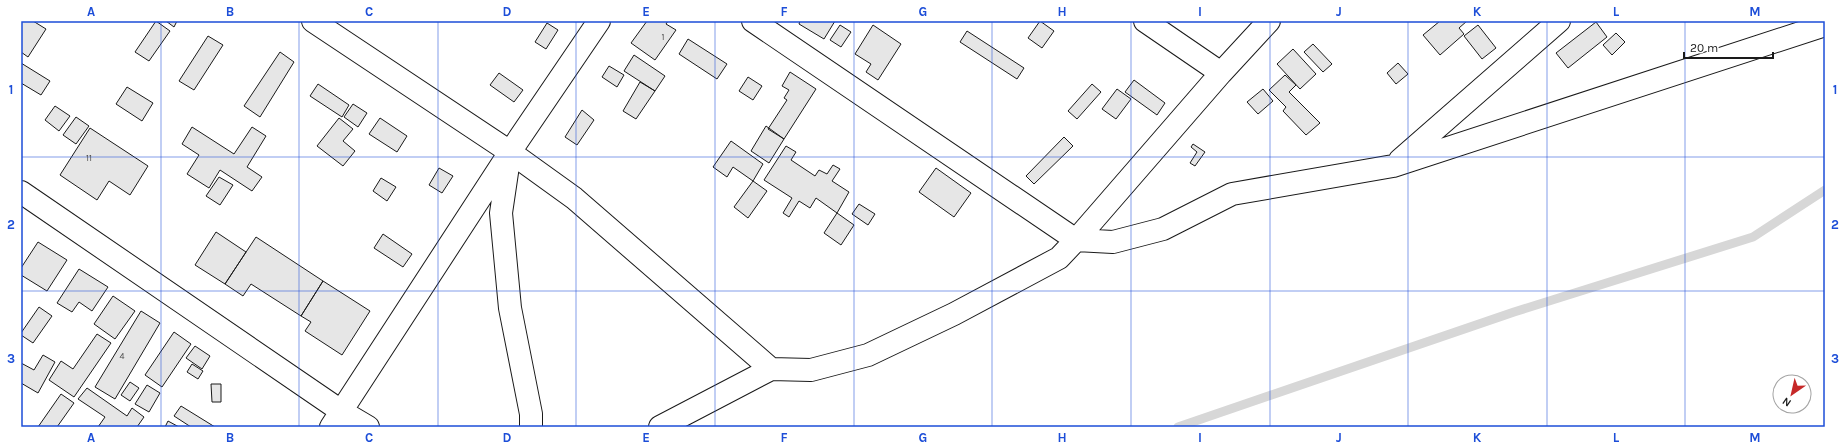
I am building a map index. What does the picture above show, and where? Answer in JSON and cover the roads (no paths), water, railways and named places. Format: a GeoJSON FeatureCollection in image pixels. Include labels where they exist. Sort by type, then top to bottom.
{"type":"FeatureCollection","features":[{"type":"Feature","properties":{"kind":"street"},"geometry":{"type":"LineString","coordinates":[[313,21],[510,152],[574,198],[771,369]]}},
{"type":"Feature","properties":{"kind":"street"},"geometry":{"type":"LineString","coordinates":[[336,419],[510,152],[599,21]]}},
{"type":"Feature","properties":{"kind":"street"},"geometry":{"type":"LineString","coordinates":[[753,21],[1076,240],[1113,242],[1163,229],[1232,194],[1393,166],[1825,24]]}},
{"type":"Feature","properties":{"kind":"street"},"geometry":{"type":"LineString","coordinates":[[1145,21],[1221,73]]}},
{"type":"Feature","properties":{"kind":"street"},"geometry":{"type":"LineString","coordinates":[[660,427],[771,369],[811,370],[868,355],[954,314],[1059,258],[1221,73],[1269,21]]}},
{"type":"Feature","properties":{"kind":"street"},"geometry":{"type":"LineString","coordinates":[[1393,166],[1559,21]]}},
{"type":"Feature","properties":{"kind":"street"},"geometry":{"type":"LineString","coordinates":[[510,152],[501,213],[510,308],[530,414],[531,427]]}},
{"type":"Feature","properties":{"kind":"street"},"geometry":{"type":"LineString","coordinates":[[21,192],[336,419],[368,427]]}},
{"type":"Feature","properties":{"kind":"waterway"},"geometry":{"type":"LineString","coordinates":[[1178,427],[1514,312],[1753,237],[1825,190]]}}]}
